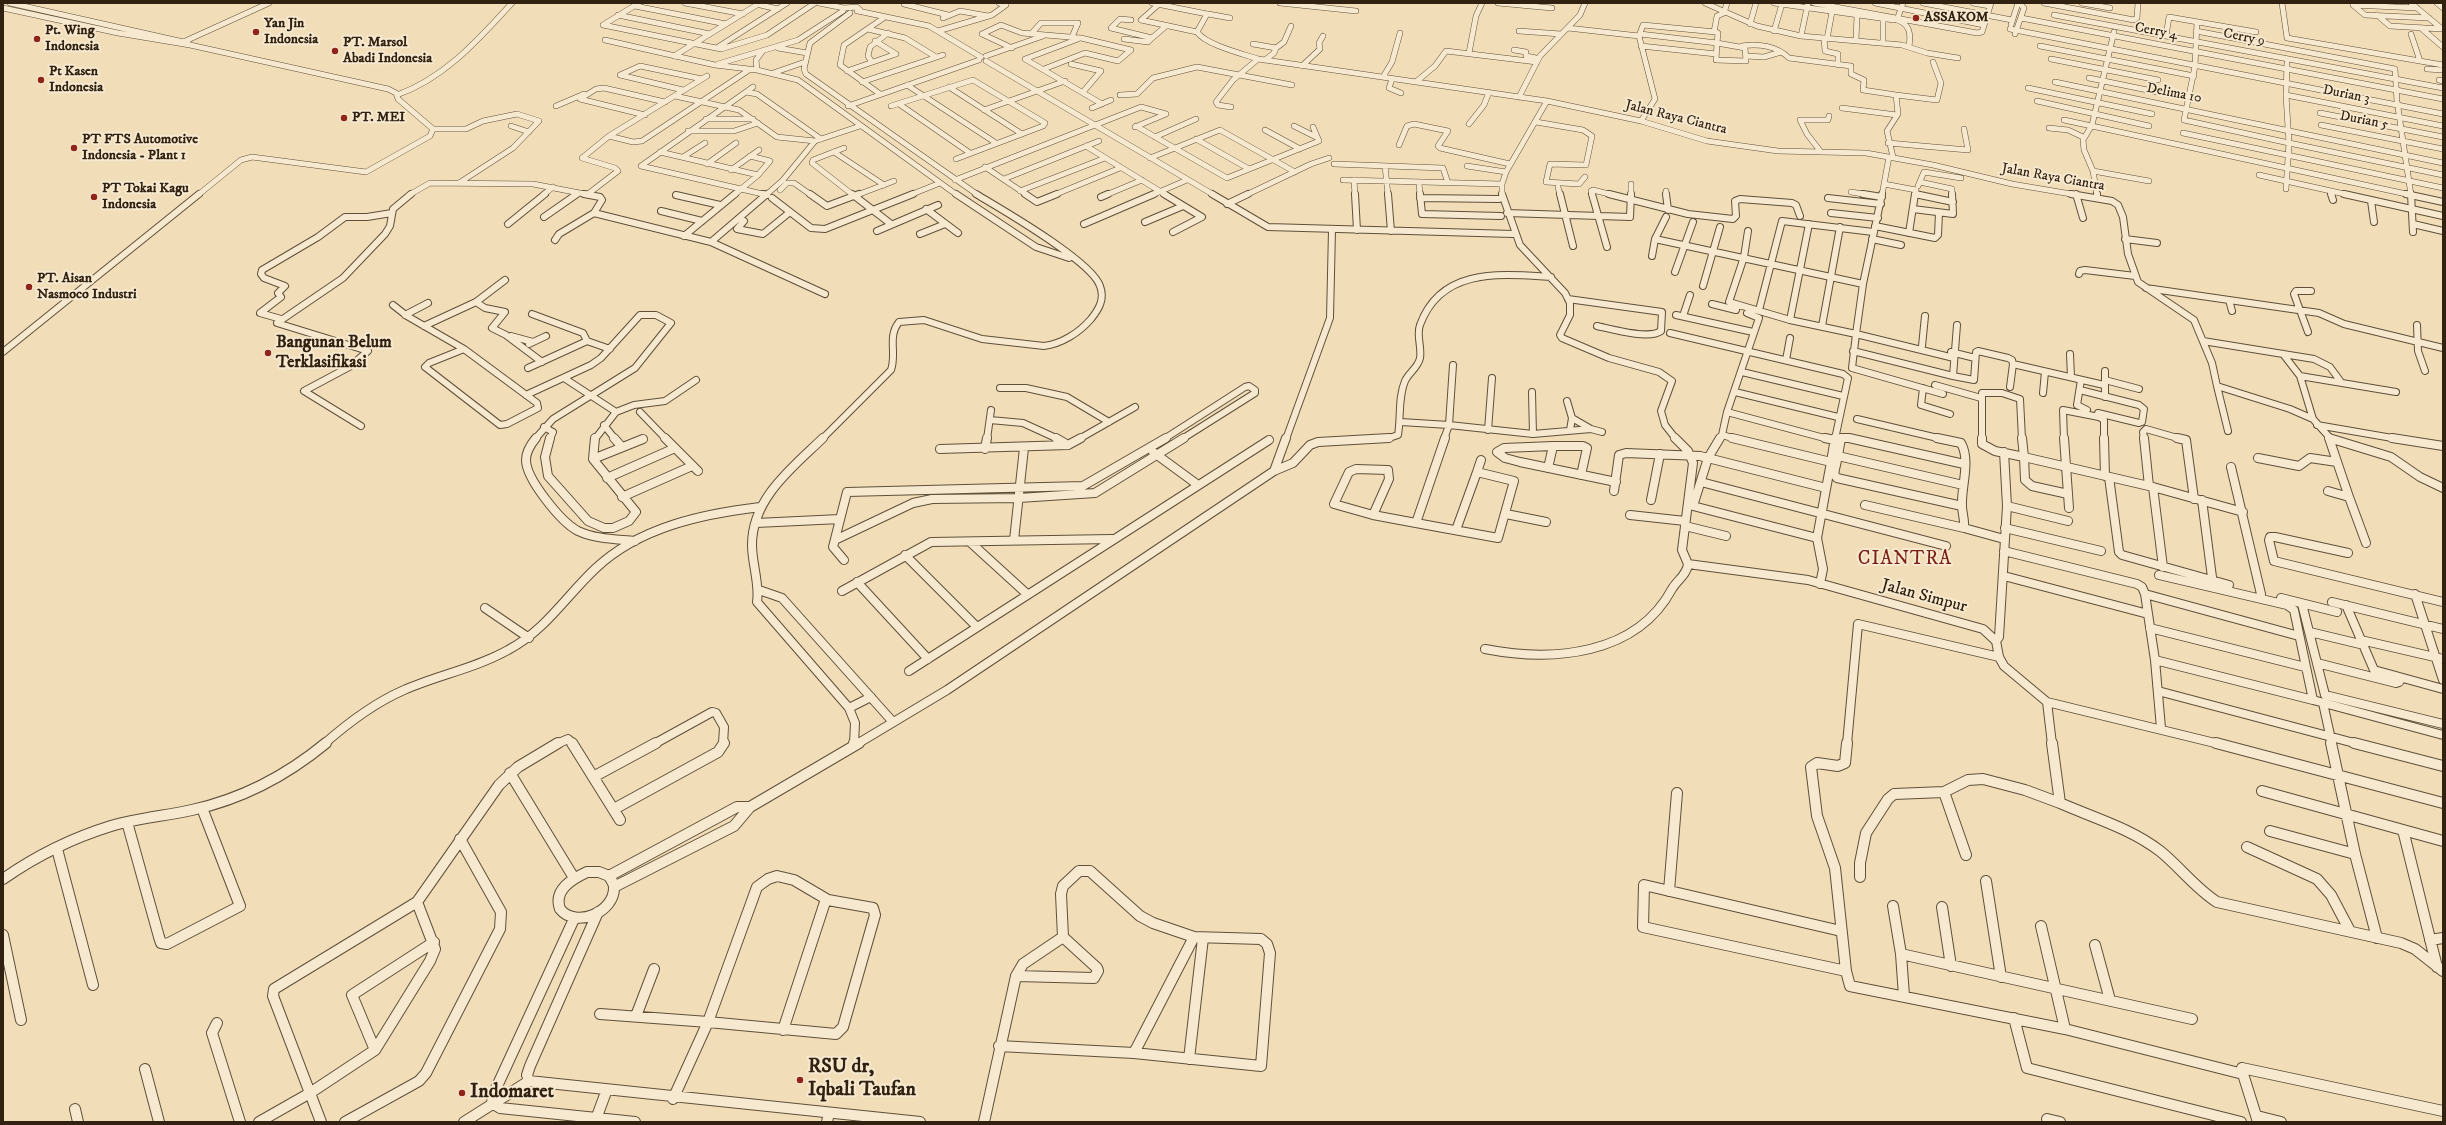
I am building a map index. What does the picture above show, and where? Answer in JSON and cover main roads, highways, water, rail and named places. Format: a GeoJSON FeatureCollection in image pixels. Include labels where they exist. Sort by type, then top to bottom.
{"type":"FeatureCollection","features":[{"type":"Feature","properties":{"kind":"place","name":"ASSAKOM"},"geometry":{"type":"Point","coordinates":[1916,18]}},
{"type":"Feature","properties":{"kind":"place","name":"Yan Jin Indonesia"},"geometry":{"type":"Point","coordinates":[256,32]}},
{"type":"Feature","properties":{"kind":"place","name":"Pt. Wing Indonesia"},"geometry":{"type":"Point","coordinates":[37,39]}},
{"type":"Feature","properties":{"kind":"place","name":"PT. Marsol Abadi Indonesia"},"geometry":{"type":"Point","coordinates":[335,51]}},
{"type":"Feature","properties":{"kind":"place","name":"Pt Kasen Indonesia"},"geometry":{"type":"Point","coordinates":[41,80]}},
{"type":"Feature","properties":{"kind":"place","name":"PT. MEI"},"geometry":{"type":"Point","coordinates":[344,118]}},
{"type":"Feature","properties":{"kind":"place","name":"PT FTS Automotive Indonesia - Plant 1"},"geometry":{"type":"Point","coordinates":[74,148]}},
{"type":"Feature","properties":{"kind":"place","name":"PT Tokai Kagu Indonesia"},"geometry":{"type":"Point","coordinates":[94,197]}},
{"type":"Feature","properties":{"kind":"place","name":"PT. Aisan Nasmoco Industri"},"geometry":{"type":"Point","coordinates":[29,287]}},
{"type":"Feature","properties":{"kind":"place","name":"Bangunan Belum Terklasifikasi"},"geometry":{"type":"Point","coordinates":[268,353]}},
{"type":"Feature","properties":{"kind":"place","name":"RSU dr, Iqbali Taufan"},"geometry":{"type":"Point","coordinates":[800,1080]}},
{"type":"Feature","properties":{"kind":"place","name":"Indomaret"},"geometry":{"type":"Point","coordinates":[462,1093]}},
{"type":"Feature","properties":{"kind":"district","name":"CIANTRA"},"geometry":{"type":"Point","coordinates":[1905,560]}}]}
